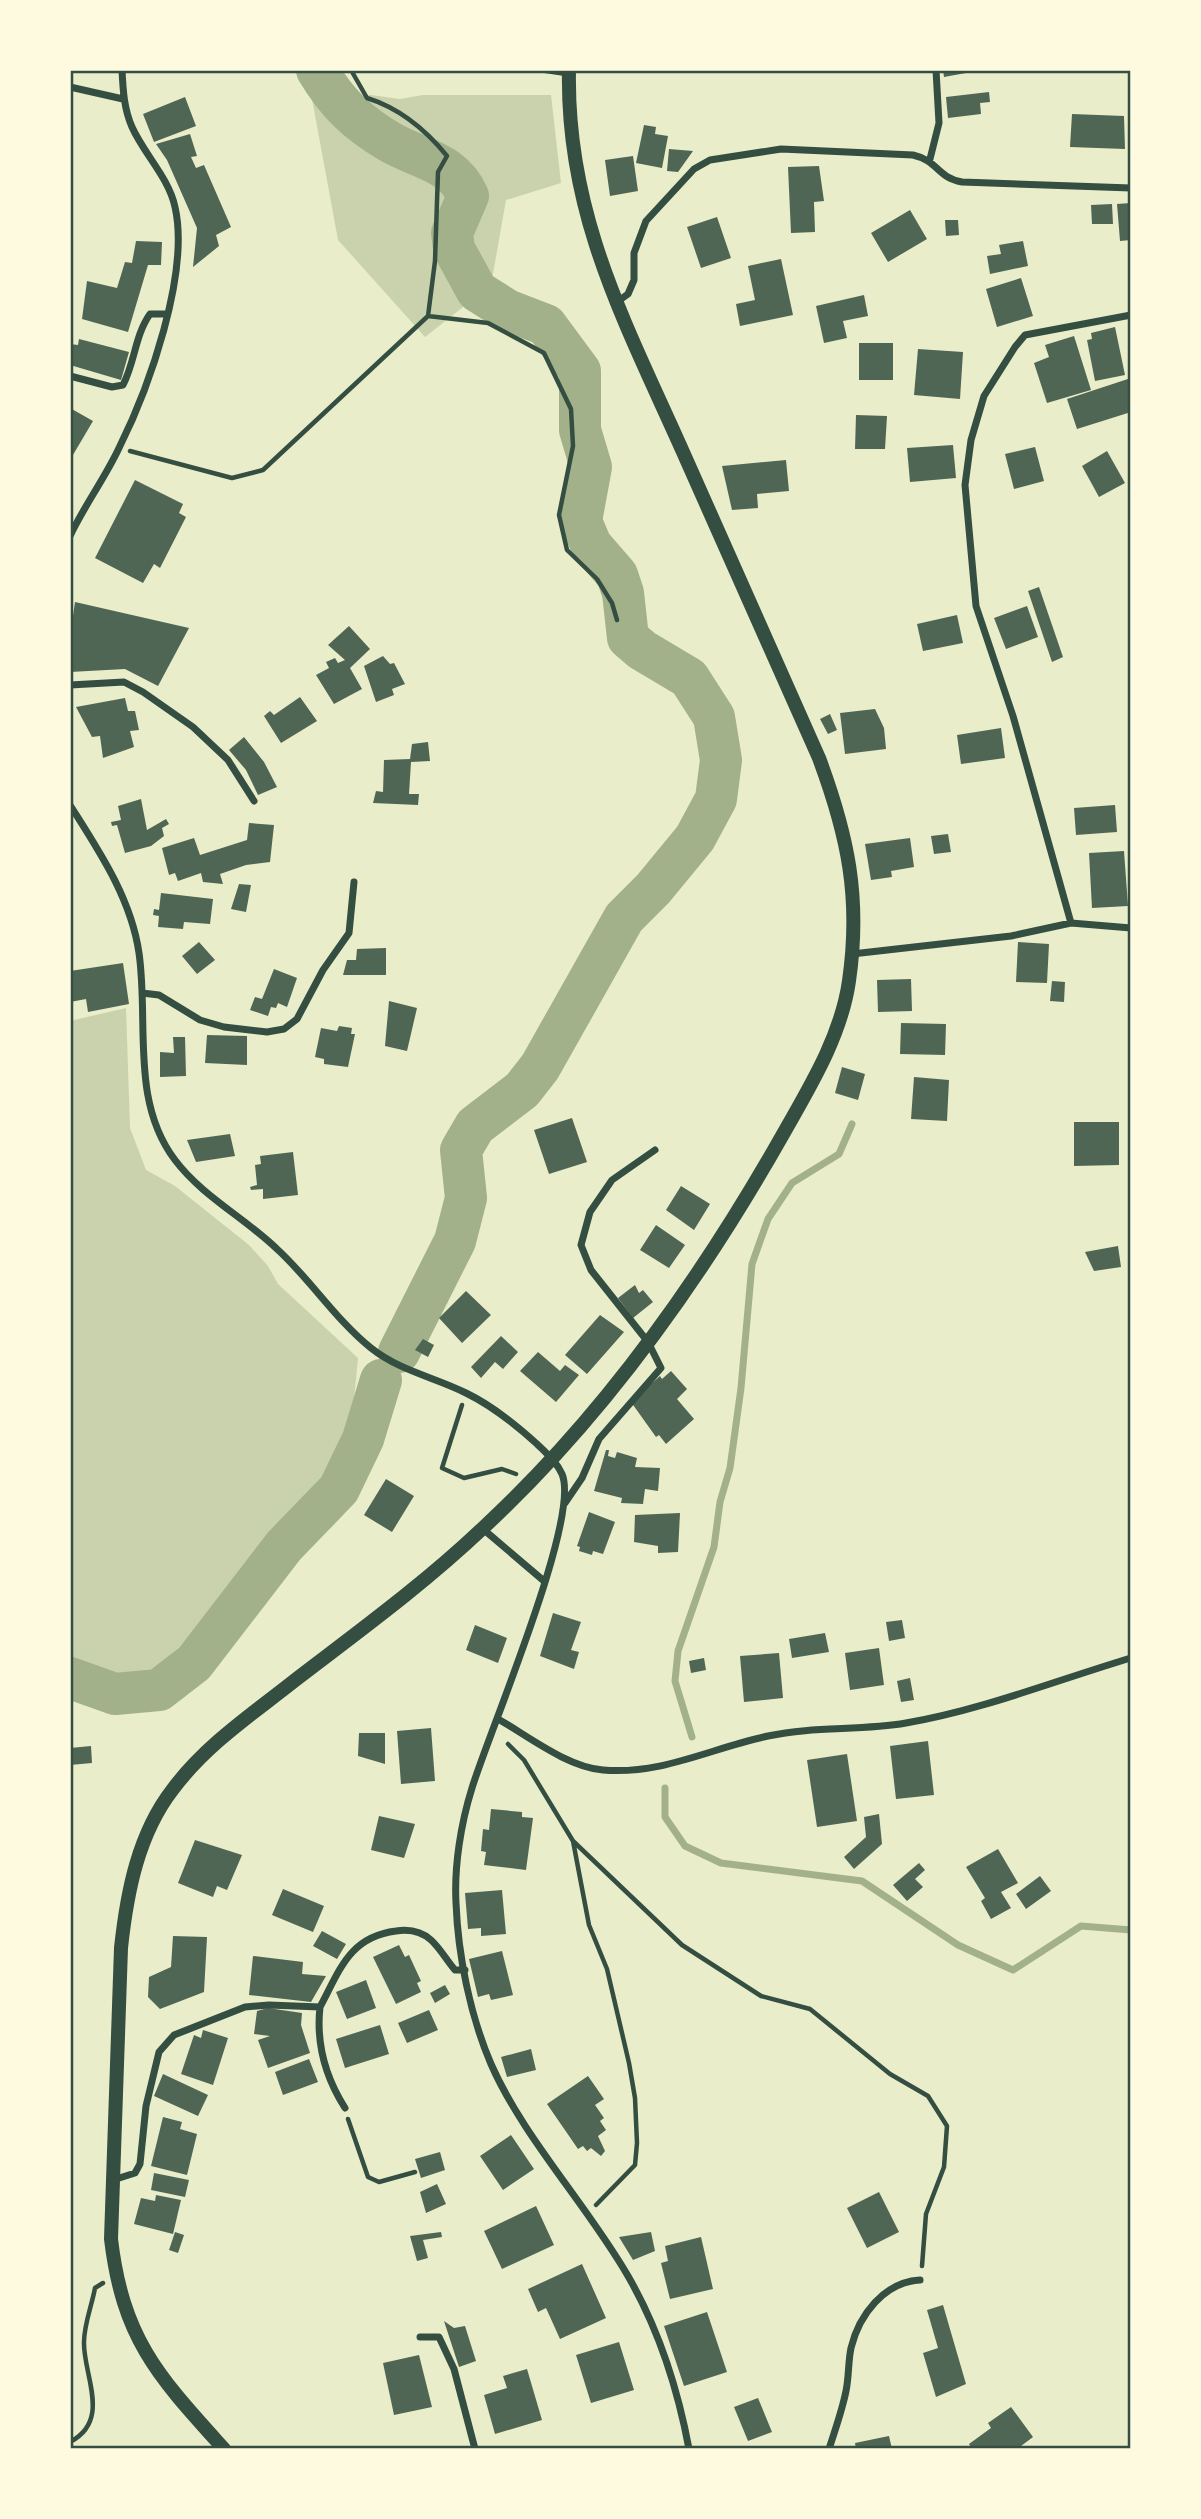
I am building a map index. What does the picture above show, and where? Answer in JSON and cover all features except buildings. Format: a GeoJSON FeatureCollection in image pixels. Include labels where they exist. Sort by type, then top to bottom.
{"type":"FeatureCollection","features":[{"type":"Feature","properties":{"kind":"main road"},"geometry":{"type":"LineString","coordinates":[[224,2449],[164,2383],[142,2348],[116,2276],[111,2239],[124,1920],[135,1866],[152,1822],[172,1790],[208,1748],[410,1592],[483,1529],[526,1477],[576,1434],[648,1342],[716,1245],[806,1093],[840,1018],[849,983],[856,906],[841,817],[819,758],[617,302],[587,224],[577,179],[568,72]]}},
{"type":"Feature","properties":{"kind":"street"},"geometry":{"type":"LineString","coordinates":[[70,536],[119,449],[147,383],[167,314],[178,222],[173,197],[132,127],[123,99],[122,70]]}},
{"type":"Feature","properties":{"kind":"street"},"geometry":{"type":"LineString","coordinates":[[930,159],[939,123],[936,70]]}},
{"type":"Feature","properties":{"kind":"street"},"geometry":{"type":"LineString","coordinates":[[70,87],[123,99]]}},
{"type":"Feature","properties":{"kind":"street"},"geometry":{"type":"LineString","coordinates":[[617,302],[628,294],[634,280],[635,253],[646,221],[694,169],[710,160],[780,149],[913,155],[930,159],[946,179],[962,182],[1131,188]]}},
{"type":"Feature","properties":{"kind":"street"},"geometry":{"type":"LineString","coordinates":[[70,376],[112,387],[123,385],[130,373],[141,326],[150,314],[167,314]]}},
{"type":"Feature","properties":{"kind":"street"},"geometry":{"type":"LineString","coordinates":[[1071,923],[1013,716],[976,606],[965,485],[971,440],[984,396],[1014,347],[1025,335],[1131,314]]}},
{"type":"Feature","properties":{"kind":"street"},"geometry":{"type":"LineString","coordinates":[[70,685],[124,682],[143,692],[193,727],[228,760],[254,801]]}},
{"type":"Feature","properties":{"kind":"street"},"geometry":{"type":"LineString","coordinates":[[70,805],[108,864],[125,905],[138,950],[146,1085],[153,1125],[176,1161],[217,1200],[277,1248],[367,1345],[398,1366],[469,1395],[516,1424],[556,1463],[565,1480],[565,1503],[544,1581],[471,1790],[457,1870],[456,1900],[465,1970],[491,2064],[520,2115],[589,2214],[630,2279],[652,2324],[669,2372],[689,2449]]}},
{"type":"Feature","properties":{"kind":"street"},"geometry":{"type":"LineString","coordinates":[[142,993],[159,995],[200,1020],[224,1027],[267,1032],[284,1029],[297,1018],[323,970],[349,933],[354,882]]}},
{"type":"Feature","properties":{"kind":"street"},"geometry":{"type":"LineString","coordinates":[[851,954],[1011,936],[1071,923],[1131,928]]}},
{"type":"Feature","properties":{"kind":"street"},"geometry":{"type":"LineString","coordinates":[[565,1503],[582,1478],[599,1439],[661,1368],[648,1342],[591,1270],[581,1245],[590,1212],[612,1180],[655,1150]]}},
{"type":"Feature","properties":{"kind":"street"},"geometry":{"type":"LineString","coordinates":[[483,1529],[544,1581]]}},
{"type":"Feature","properties":{"kind":"street"},"geometry":{"type":"LineString","coordinates":[[498,1718],[567,1758],[601,1770],[663,1768],[734,1743],[797,1730],[905,1723],[1131,1658]]}},
{"type":"Feature","properties":{"kind":"street"},"geometry":{"type":"LineString","coordinates":[[345,2108],[328,2074],[317,2030],[320,2007],[349,1954],[361,1942],[385,1933],[407,1930],[431,1940],[455,1970],[465,1970]]}},
{"type":"Feature","properties":{"kind":"street"},"geometry":{"type":"LineString","coordinates":[[113,2180],[135,2174],[140,2164],[146,2106],[159,2052],[174,2035],[246,2007],[269,2004],[320,2007]]}},
{"type":"Feature","properties":{"kind":"street"},"geometry":{"type":"LineString","coordinates":[[829,2449],[847,2387],[850,2349],[857,2330],[880,2296],[908,2281],[920,2280]]}},
{"type":"Feature","properties":{"kind":"street"},"geometry":{"type":"LineString","coordinates":[[420,2337],[439,2337],[454,2369],[475,2449]]}},
{"type":"Feature","properties":{"kind":"lane"},"geometry":{"type":"LineString","coordinates":[[541,70],[568,72]]}},
{"type":"Feature","properties":{"kind":"path"},"geometry":{"type":"LineString","coordinates":[[119,449],[232,478],[263,470],[428,316],[435,261],[438,172],[447,156],[432,137],[386,104],[367,97],[351,70]]}},
{"type":"Feature","properties":{"kind":"path"},"geometry":{"type":"LineString","coordinates":[[428,316],[488,323],[544,353],[571,409],[573,446],[559,515],[567,550],[597,579],[612,603],[617,620]]}},
{"type":"Feature","properties":{"kind":"path"},"geometry":{"type":"LineString","coordinates":[[469,1395],[458,1410],[442,1468],[464,1478],[502,1469],[526,1477]]}},
{"type":"Feature","properties":{"kind":"path"},"geometry":{"type":"LineString","coordinates":[[509,1725],[508,1745],[524,1760],[573,1841],[682,1945],[761,1997],[810,2009],[890,2074],[928,2096],[947,2126],[944,2167],[926,2214],[926,2244],[920,2280]]}},
{"type":"Feature","properties":{"kind":"path"},"geometry":{"type":"LineString","coordinates":[[573,1841],[589,1926],[607,1969],[629,2063],[637,2143],[635,2165],[589,2214]]}},
{"type":"Feature","properties":{"kind":"path"},"geometry":{"type":"LineString","coordinates":[[345,2108],[362,2168],[368,2177],[379,2182],[415,2172]]}},
{"type":"Feature","properties":{"kind":"path"},"geometry":{"type":"LineString","coordinates":[[70,2442],[89,2421],[95,2405],[84,2342],[95,2288],[116,2276]]}},
{"type":"Feature","properties":{"kind":"green space"},"geometry":{"type":"Polygon","coordinates":[[[371,95],[400,99],[423,95],[551,95],[561,183],[506,200],[491,285],[425,337],[338,240],[312,99],[371,95]]]}},
{"type":"Feature","properties":{"kind":"green space"},"geometry":{"type":"Polygon","coordinates":[[[126,1008],[130,1128],[146,1170],[175,1186],[249,1245],[268,1266],[278,1284],[358,1358],[348,1434],[339,1462],[327,1483],[278,1529],[190,1644],[154,1675],[136,1682],[119,1683],[94,1678],[70,1668],[70,1021],[126,1008]]]}},
{"type":"Feature","properties":{"kind":"waterway"},"geometry":{"type":"LineString","coordinates":[[317,70],[340,102],[367,127],[401,148],[434,162],[454,175],[462,184],[468,196],[452,233],[454,249],[477,291],[507,310],[546,325],[580,371],[580,430],[591,467],[581,521],[591,545],[617,575],[623,593],[628,638],[642,650],[689,678],[714,717],[721,760],[716,799],[695,838],[653,889],[624,918],[540,1067],[522,1090],[475,1126],[461,1150],[466,1198],[455,1241],[399,1352]]}},
{"type":"Feature","properties":{"kind":"waterway"},"geometry":{"type":"LineString","coordinates":[[692,1737],[675,1681],[678,1651],[714,1547],[720,1502],[730,1468],[741,1388],[752,1264],[768,1219],[792,1183],[839,1154],[852,1124]]}},
{"type":"Feature","properties":{"kind":"waterway"},"geometry":{"type":"LineString","coordinates":[[70,1678],[115,1694],[159,1690],[194,1663],[284,1546],[339,1489],[363,1439],[381,1380]]}},
{"type":"Feature","properties":{"kind":"waterway"},"geometry":{"type":"LineString","coordinates":[[665,1788],[665,1817],[685,1846],[721,1863],[862,1881],[958,1945],[1013,1970],[1081,1926],[1131,1930]]}}]}
